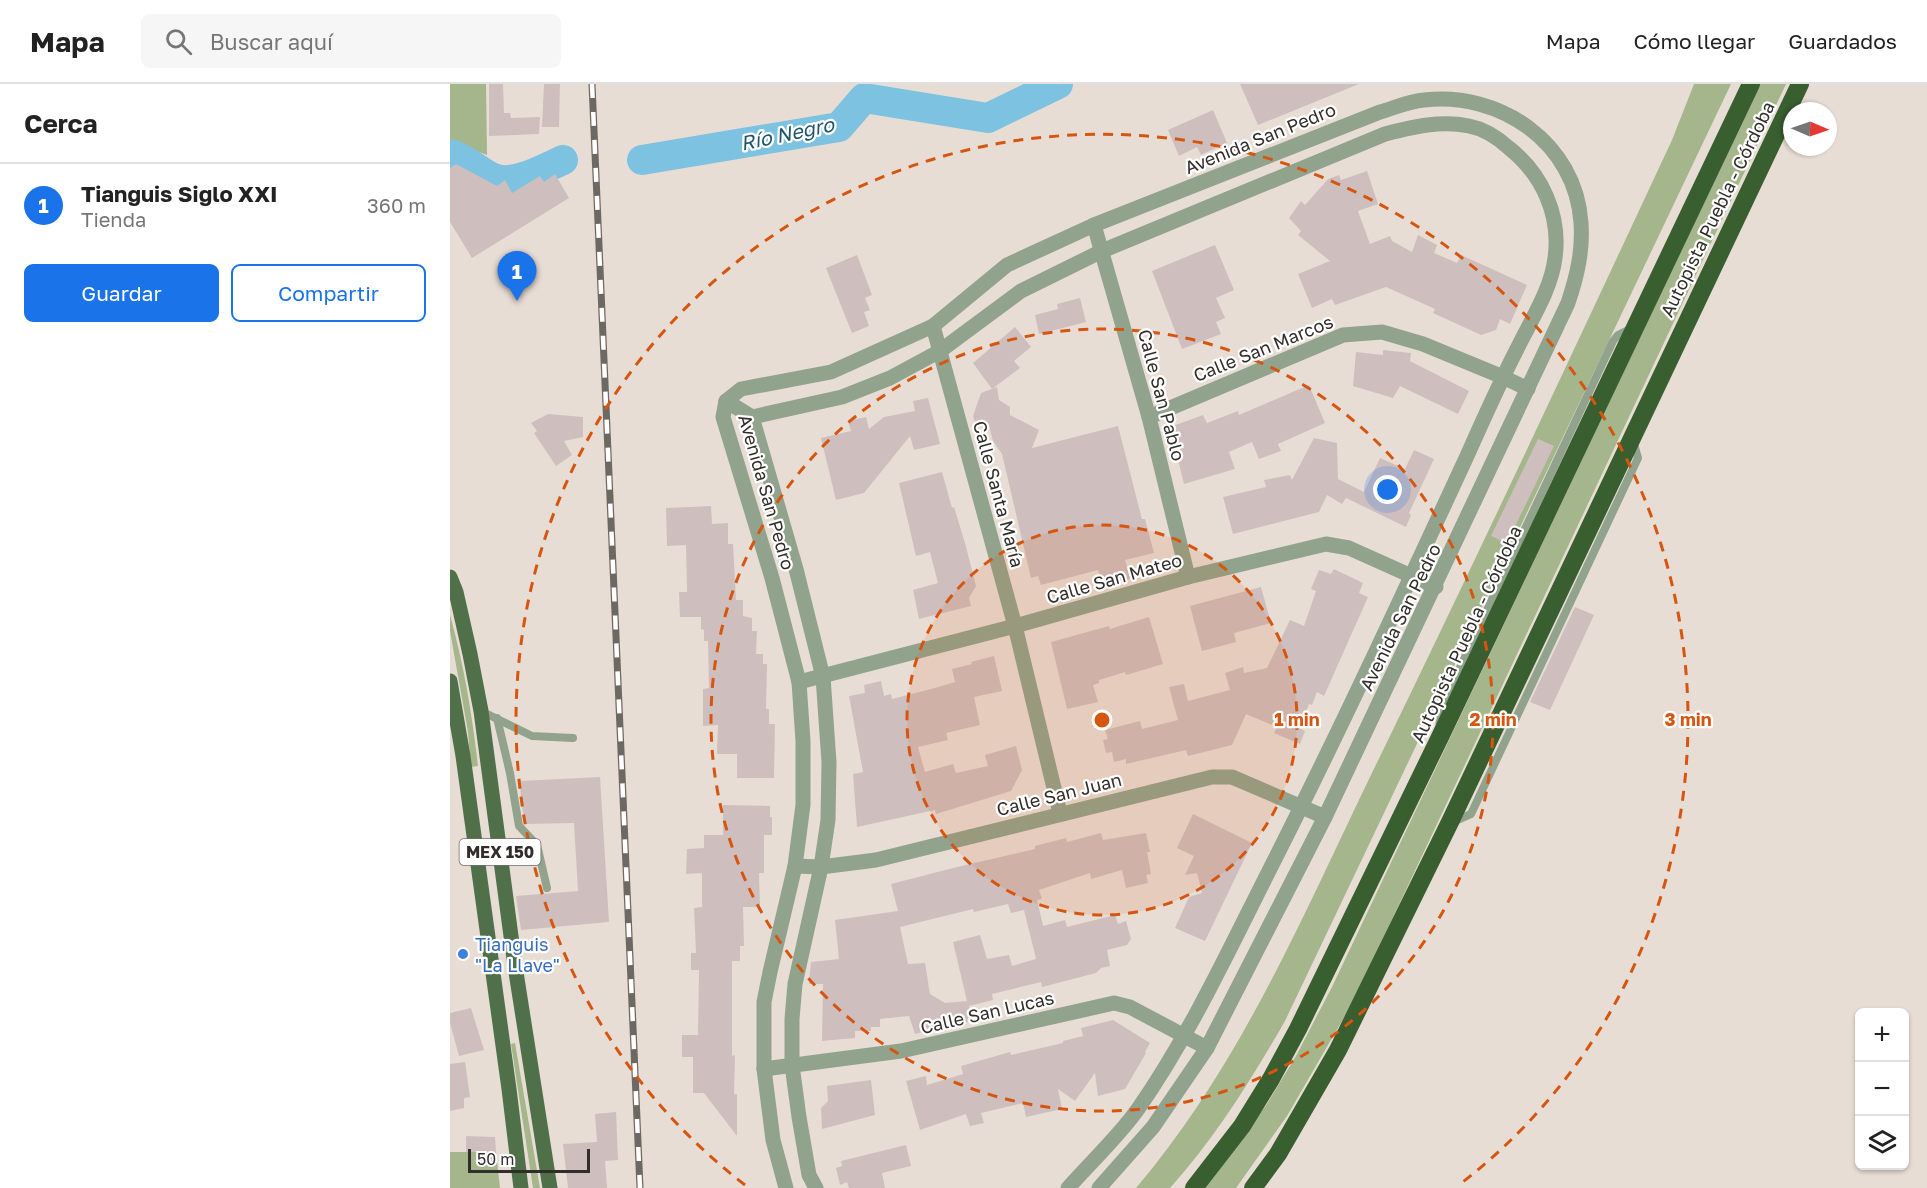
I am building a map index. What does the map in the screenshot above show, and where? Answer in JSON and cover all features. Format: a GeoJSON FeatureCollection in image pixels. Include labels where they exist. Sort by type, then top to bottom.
{"type":"FeatureCollection","features":[{"type":"Feature","properties":{"kind":"highway","name":"Autopista Puebla - Córdoba"},"geometry":{"type":"LineString","coordinates":[[1194,1188],[1242,1126],[1299,1029],[1751,84]]}},
{"type":"Feature","properties":{"kind":"highway","name":"Autopista Puebla - Córdoba"},"geometry":{"type":"LineString","coordinates":[[1253,1188],[1278,1154],[1338,1050],[1450,822],[1800,84]]}},
{"type":"Feature","properties":{"kind":"main road","name":"MEX 150"},"geometry":{"type":"LineString","coordinates":[[450,578],[456,592],[482,711],[515,966],[550,1188]]}},
{"type":"Feature","properties":{"kind":"main road","name":"MEX 150"},"geometry":{"type":"LineString","coordinates":[[451,690],[463,756],[521,1188]]}},
{"type":"Feature","properties":{"kind":"street","name":"Avenida San Pedro"},"geometry":{"type":"LineString","coordinates":[[786,1188],[773,1140],[765,1069],[764,1002],[795,866],[803,805],[803,741],[799,682],[772,578],[723,417],[726,401],[741,389],[831,372],[933,326],[1007,265],[1094,225],[1380,112],[1423,100],[1463,100],[1485,104],[1519,121],[1540,136],[1555,152],[1567,172],[1575,191],[1581,220],[1580,265],[1569,303],[1325,818],[1207,1048],[1153,1127],[1099,1188]]}},
{"type":"Feature","properties":{"kind":"street","name":"Avenida San Pedro"},"geometry":{"type":"LineString","coordinates":[[816,1188],[809,1175],[792,1065],[792,1019],[795,984],[821,867],[828,820],[829,762],[823,677],[796,569],[752,417],[842,397],[890,378],[940,351],[1022,291],[1102,251],[1385,134],[1423,125],[1472,126],[1495,136],[1520,156],[1535,172],[1554,218],[1555,260],[1545,292],[1503,376],[1412,575],[1301,806],[1184,1037],[1136,1111],[1068,1188]]}},
{"type":"Feature","properties":{"kind":"street","name":"Calle San Pablo"},"geometry":{"type":"LineString","coordinates":[[1094,225],[1149,417],[1188,577]]}},
{"type":"Feature","properties":{"kind":"street","name":"Calle Santa María"},"geometry":{"type":"LineString","coordinates":[[933,326],[1015,626],[1060,813]]}},
{"type":"Feature","properties":{"kind":"street","name":"Calle San Marcos"},"geometry":{"type":"LineString","coordinates":[[1149,417],[1343,335],[1382,332],[1423,344],[1503,376],[1528,389]]}},
{"type":"Feature","properties":{"kind":"street"},"geometry":{"type":"LineString","coordinates":[[726,401],[752,417]]}},
{"type":"Feature","properties":{"kind":"street","name":"Calle San Mateo"},"geometry":{"type":"LineString","coordinates":[[799,682],[1015,626],[1188,577],[1326,544],[1349,548],[1436,587]]}},
{"type":"Feature","properties":{"kind":"street","name":"Calle San Juan"},"geometry":{"type":"LineString","coordinates":[[795,866],[821,867],[876,860],[1212,777],[1232,777],[1325,818]]}},
{"type":"Feature","properties":{"kind":"street","name":"Calle San Lucas"},"geometry":{"type":"LineString","coordinates":[[765,1069],[901,1052],[1114,1003],[1130,1007],[1207,1048]]}},
{"type":"Feature","properties":{"kind":"lane"},"geometry":{"type":"LineString","coordinates":[[482,711],[532,736],[573,738]]}},
{"type":"Feature","properties":{"kind":"lane"},"geometry":{"type":"LineString","coordinates":[[497,718],[519,826],[537,844],[547,888]]}},
{"type":"Feature","properties":{"kind":"green space"},"geometry":{"type":"Polygon","coordinates":[[[450,84],[486,84],[487,155],[450,141],[450,84]]]}},
{"type":"Feature","properties":{"kind":"green space"},"geometry":{"type":"Polygon","coordinates":[[[1694,84],[1731,84],[1285,1021],[1232,1107],[1187,1169],[1170,1188],[1136,1188],[1173,1141],[1206,1093],[1266,990],[1293,937],[1560,379],[1672,140],[1694,84]]]}},
{"type":"Feature","properties":{"kind":"green space"},"geometry":{"type":"Polygon","coordinates":[[[1760,84],[1786,84],[1354,1000],[1287,1116],[1236,1188],[1205,1188],[1267,1104],[1296,1056],[1332,987],[1760,84]]]}},
{"type":"Feature","properties":{"kind":"green space"},"geometry":{"type":"Polygon","coordinates":[[[450,615],[467,690],[478,766],[471,767],[468,732],[450,631],[450,615]]]}},
{"type":"Feature","properties":{"kind":"green space"},"geometry":{"type":"Polygon","coordinates":[[[515,1043],[540,1188],[533,1188],[511,1044],[515,1043]]]}},
{"type":"Feature","properties":{"kind":"green space"},"geometry":{"type":"Polygon","coordinates":[[[450,1152],[496,1152],[500,1188],[450,1188],[450,1152]]]}},
{"type":"Feature","properties":{"kind":"building"},"geometry":{"type":"Polygon","coordinates":[[[489,84],[503,84],[504,113],[510,113],[511,118],[540,117],[539,134],[489,136],[489,84]]]}},
{"type":"Feature","properties":{"kind":"building"},"geometry":{"type":"Polygon","coordinates":[[[544,84],[560,84],[559,127],[542,127],[544,84]]]}},
{"type":"Feature","properties":{"kind":"building"},"geometry":{"type":"Polygon","coordinates":[[[1240,84],[1359,84],[1258,125],[1240,84]]]}},
{"type":"Feature","properties":{"kind":"building"},"geometry":{"type":"Polygon","coordinates":[[[1213,110],[1227,143],[1201,155],[1197,147],[1179,156],[1168,130],[1213,110]]]}},
{"type":"Feature","properties":{"kind":"building"},"geometry":{"type":"Polygon","coordinates":[[[456,164],[497,186],[505,180],[512,193],[540,176],[544,182],[555,174],[569,198],[472,258],[450,222],[450,168],[456,164]]]}},
{"type":"Feature","properties":{"kind":"building"},"geometry":{"type":"Polygon","coordinates":[[[1367,171],[1378,204],[1358,211],[1370,244],[1390,236],[1392,241],[1412,252],[1418,235],[1437,245],[1434,253],[1457,263],[1461,255],[1527,285],[1510,324],[1500,319],[1496,330],[1481,335],[1433,313],[1435,309],[1386,287],[1335,305],[1332,299],[1312,308],[1298,274],[1330,261],[1298,235],[1301,231],[1289,218],[1301,201],[1305,205],[1328,179],[1339,175],[1341,180],[1367,171]]]}},
{"type":"Feature","properties":{"kind":"building"},"geometry":{"type":"Polygon","coordinates":[[[1215,245],[1234,290],[1216,298],[1225,318],[1216,322],[1221,334],[1182,349],[1152,271],[1215,245]]]}},
{"type":"Feature","properties":{"kind":"building"},"geometry":{"type":"Polygon","coordinates":[[[857,255],[872,295],[865,298],[870,310],[864,312],[869,326],[852,333],[826,268],[857,255]]]}},
{"type":"Feature","properties":{"kind":"building"},"geometry":{"type":"Polygon","coordinates":[[[1080,298],[1086,322],[1039,334],[1035,315],[1058,309],[1057,304],[1080,298]]]}},
{"type":"Feature","properties":{"kind":"building"},"geometry":{"type":"Polygon","coordinates":[[[1015,327],[1031,347],[1014,361],[1020,368],[992,389],[973,363],[1015,327]]]}},
{"type":"Feature","properties":{"kind":"building"},"geometry":{"type":"Polygon","coordinates":[[[1383,350],[1411,353],[1410,361],[1469,391],[1458,414],[1400,386],[1393,398],[1353,386],[1356,352],[1383,355],[1383,350]]]}},
{"type":"Feature","properties":{"kind":"building"},"geometry":{"type":"Polygon","coordinates":[[[1309,385],[1325,423],[1278,444],[1281,451],[1259,459],[1252,442],[1229,452],[1235,469],[1184,484],[1170,427],[1203,415],[1207,423],[1238,411],[1239,415],[1309,385]]]}},
{"type":"Feature","properties":{"kind":"building"},"geometry":{"type":"Polygon","coordinates":[[[997,387],[999,400],[1010,407],[1010,415],[1039,430],[1032,448],[1118,426],[1142,519],[1145,519],[1154,553],[1125,560],[1130,579],[1102,586],[1098,570],[1041,585],[1038,576],[1031,578],[1002,454],[993,441],[988,422],[976,426],[973,416],[981,393],[997,387]]]}},
{"type":"Feature","properties":{"kind":"building"},"geometry":{"type":"Polygon","coordinates":[[[928,398],[940,444],[914,450],[910,436],[864,493],[836,500],[821,438],[851,431],[848,421],[866,417],[869,429],[884,417],[915,411],[913,401],[928,398]]]}},
{"type":"Feature","properties":{"kind":"building"},"geometry":{"type":"Polygon","coordinates":[[[548,414],[583,417],[583,437],[564,441],[572,455],[556,466],[534,433],[537,431],[531,423],[548,414]]]}},
{"type":"Feature","properties":{"kind":"building"},"geometry":{"type":"Polygon","coordinates":[[[1314,438],[1337,443],[1338,479],[1364,492],[1380,458],[1405,469],[1414,450],[1434,459],[1409,513],[1411,515],[1406,527],[1346,498],[1342,504],[1327,495],[1319,512],[1233,534],[1223,497],[1266,487],[1264,480],[1290,475],[1292,480],[1314,438]]]}},
{"type":"Feature","properties":{"kind":"building"},"geometry":{"type":"Polygon","coordinates":[[[1538,439],[1554,446],[1507,543],[1491,536],[1538,439]]]}},
{"type":"Feature","properties":{"kind":"building"},"geometry":{"type":"Polygon","coordinates":[[[942,472],[976,586],[969,598],[971,606],[919,619],[913,590],[938,583],[930,552],[916,556],[899,483],[942,472]]]}},
{"type":"Feature","properties":{"kind":"building"},"geometry":{"type":"Polygon","coordinates":[[[711,506],[712,524],[728,523],[728,544],[733,544],[736,600],[743,600],[743,616],[752,618],[752,631],[757,631],[756,654],[763,654],[763,664],[767,664],[766,709],[769,709],[769,724],[775,724],[774,778],[737,778],[737,754],[717,754],[718,725],[703,726],[703,689],[709,688],[708,641],[704,641],[701,617],[680,617],[679,592],[687,592],[686,545],[667,546],[666,508],[711,506]]]}},
{"type":"Feature","properties":{"kind":"building"},"geometry":{"type":"Polygon","coordinates":[[[1334,569],[1363,583],[1359,593],[1368,597],[1324,696],[1317,692],[1312,705],[1309,704],[1299,728],[1305,731],[1300,744],[1274,733],[1277,727],[1246,714],[1232,745],[1188,756],[1186,750],[1126,764],[1126,759],[1114,762],[1112,752],[1106,753],[1103,740],[1108,739],[1105,730],[1140,721],[1142,729],[1178,720],[1169,687],[1184,684],[1188,701],[1230,690],[1225,673],[1243,667],[1244,673],[1267,668],[1290,620],[1304,626],[1316,591],[1311,589],[1319,570],[1331,574],[1334,569]]]}},
{"type":"Feature","properties":{"kind":"building"},"geometry":{"type":"Polygon","coordinates":[[[1261,587],[1271,623],[1234,633],[1236,642],[1202,651],[1190,606],[1261,587]]]}},
{"type":"Feature","properties":{"kind":"building"},"geometry":{"type":"Polygon","coordinates":[[[1575,607],[1594,615],[1550,710],[1530,702],[1575,607]]]}},
{"type":"Feature","properties":{"kind":"building"},"geometry":{"type":"Polygon","coordinates":[[[1149,617],[1163,664],[1099,680],[1099,683],[1093,685],[1098,702],[1067,709],[1051,642],[1109,626],[1110,629],[1149,617]]]}},
{"type":"Feature","properties":{"kind":"building"},"geometry":{"type":"Polygon","coordinates":[[[994,656],[1002,691],[974,697],[980,725],[946,733],[948,740],[918,747],[925,772],[953,764],[956,773],[988,766],[985,755],[1016,746],[1022,770],[1011,791],[936,814],[935,810],[857,827],[853,774],[863,772],[849,696],[865,693],[864,685],[881,681],[884,696],[891,694],[892,699],[935,688],[955,682],[952,669],[994,656]]]}},
{"type":"Feature","properties":{"kind":"building"},"geometry":{"type":"Polygon","coordinates":[[[600,777],[609,922],[521,930],[516,896],[578,891],[574,823],[525,824],[520,781],[600,777]]]}},
{"type":"Feature","properties":{"kind":"building"},"geometry":{"type":"Polygon","coordinates":[[[723,805],[770,806],[770,817],[772,817],[772,835],[764,835],[764,873],[759,873],[760,907],[743,907],[744,946],[740,946],[740,961],[732,961],[732,1056],[735,1055],[734,1094],[737,1094],[737,1136],[704,1093],[693,1093],[693,1057],[682,1057],[682,1035],[698,1035],[699,970],[691,970],[691,953],[696,953],[694,908],[702,907],[702,873],[686,874],[687,849],[704,848],[704,835],[723,835],[723,805]]]}},
{"type":"Feature","properties":{"kind":"building"},"geometry":{"type":"Polygon","coordinates":[[[1193,814],[1252,843],[1205,941],[1175,928],[1189,897],[1202,893],[1197,873],[1185,875],[1194,856],[1177,848],[1193,814]]]}},
{"type":"Feature","properties":{"kind":"building"},"geometry":{"type":"Polygon","coordinates":[[[1101,833],[1103,840],[1146,833],[1151,874],[1146,875],[1148,883],[1126,888],[1122,870],[1091,879],[1090,873],[1039,890],[1042,899],[1037,900],[1043,926],[1065,920],[1067,927],[1115,915],[1118,924],[1126,921],[1131,939],[1127,945],[1107,950],[1110,966],[1101,968],[1096,973],[1042,987],[1041,982],[992,994],[993,1000],[969,1006],[973,1021],[915,1034],[909,1016],[880,1019],[880,1027],[871,1027],[871,1031],[855,1031],[855,1038],[822,1041],[823,984],[809,984],[811,962],[839,959],[835,920],[898,911],[891,884],[1035,849],[1035,846],[1066,838],[1067,842],[1101,833]],[[1008,904],[974,912],[973,909],[900,927],[908,964],[925,963],[930,994],[945,1003],[967,1001],[953,942],[980,935],[987,959],[1009,955],[1012,966],[1036,959],[1024,910],[1011,913],[1008,904]]]}},
{"type":"Feature","properties":{"kind":"building"},"geometry":{"type":"Polygon","coordinates":[[[471,1008],[484,1050],[459,1056],[450,1023],[450,1013],[471,1008]]]}},
{"type":"Feature","properties":{"kind":"building"},"geometry":{"type":"Polygon","coordinates":[[[1113,1020],[1150,1043],[1125,1089],[1098,1096],[1095,1073],[1075,1101],[1058,1089],[1062,1109],[1026,1117],[1023,1103],[981,1113],[984,1123],[970,1126],[966,1114],[920,1130],[906,1081],[926,1076],[927,1085],[963,1074],[961,1066],[1010,1052],[1011,1055],[1063,1043],[1063,1041],[1083,1036],[1081,1028],[1113,1020]]]}},
{"type":"Feature","properties":{"kind":"building"},"geometry":{"type":"Polygon","coordinates":[[[465,1062],[470,1097],[464,1098],[464,1108],[450,1111],[450,1064],[465,1062]]]}},
{"type":"Feature","properties":{"kind":"building"},"geometry":{"type":"Polygon","coordinates":[[[871,1080],[875,1115],[822,1129],[821,1108],[828,1101],[827,1086],[871,1080]]]}},
{"type":"Feature","properties":{"kind":"building"},"geometry":{"type":"Polygon","coordinates":[[[616,1112],[618,1160],[605,1161],[607,1188],[568,1188],[563,1144],[597,1142],[595,1114],[616,1112]]]}},
{"type":"Feature","properties":{"kind":"building"},"geometry":{"type":"Polygon","coordinates":[[[466,1136],[495,1137],[496,1152],[466,1152],[466,1136]]]}},
{"type":"Feature","properties":{"kind":"building"},"geometry":{"type":"Polygon","coordinates":[[[906,1145],[911,1166],[882,1173],[885,1188],[849,1188],[847,1182],[840,1185],[836,1168],[842,1166],[841,1161],[906,1145]]]}},
{"type":"Feature","properties":{"kind":"waterway","name":"Río Negro"},"geometry":{"type":"LineString","coordinates":[[642,160],[839,127],[864,98],[988,118],[1058,84]]}},
{"type":"Feature","properties":{"kind":"waterway","name":"Río Negro"},"geometry":{"type":"LineString","coordinates":[[450,154],[499,180],[528,176],[563,160]]}},
{"type":"Feature","properties":{"kind":"railway"},"geometry":{"type":"LineString","coordinates":[[592,84],[640,1188]]}},
{"type":"Feature","properties":{"kind":"place","name":"Tianguis Siglo XXI"},"geometry":{"type":"Point","coordinates":[517,301]}},
{"type":"Feature","properties":{"kind":"place","name":"Tianguis \"La Llave\""},"geometry":{"type":"Point","coordinates":[463,954]}}]}
